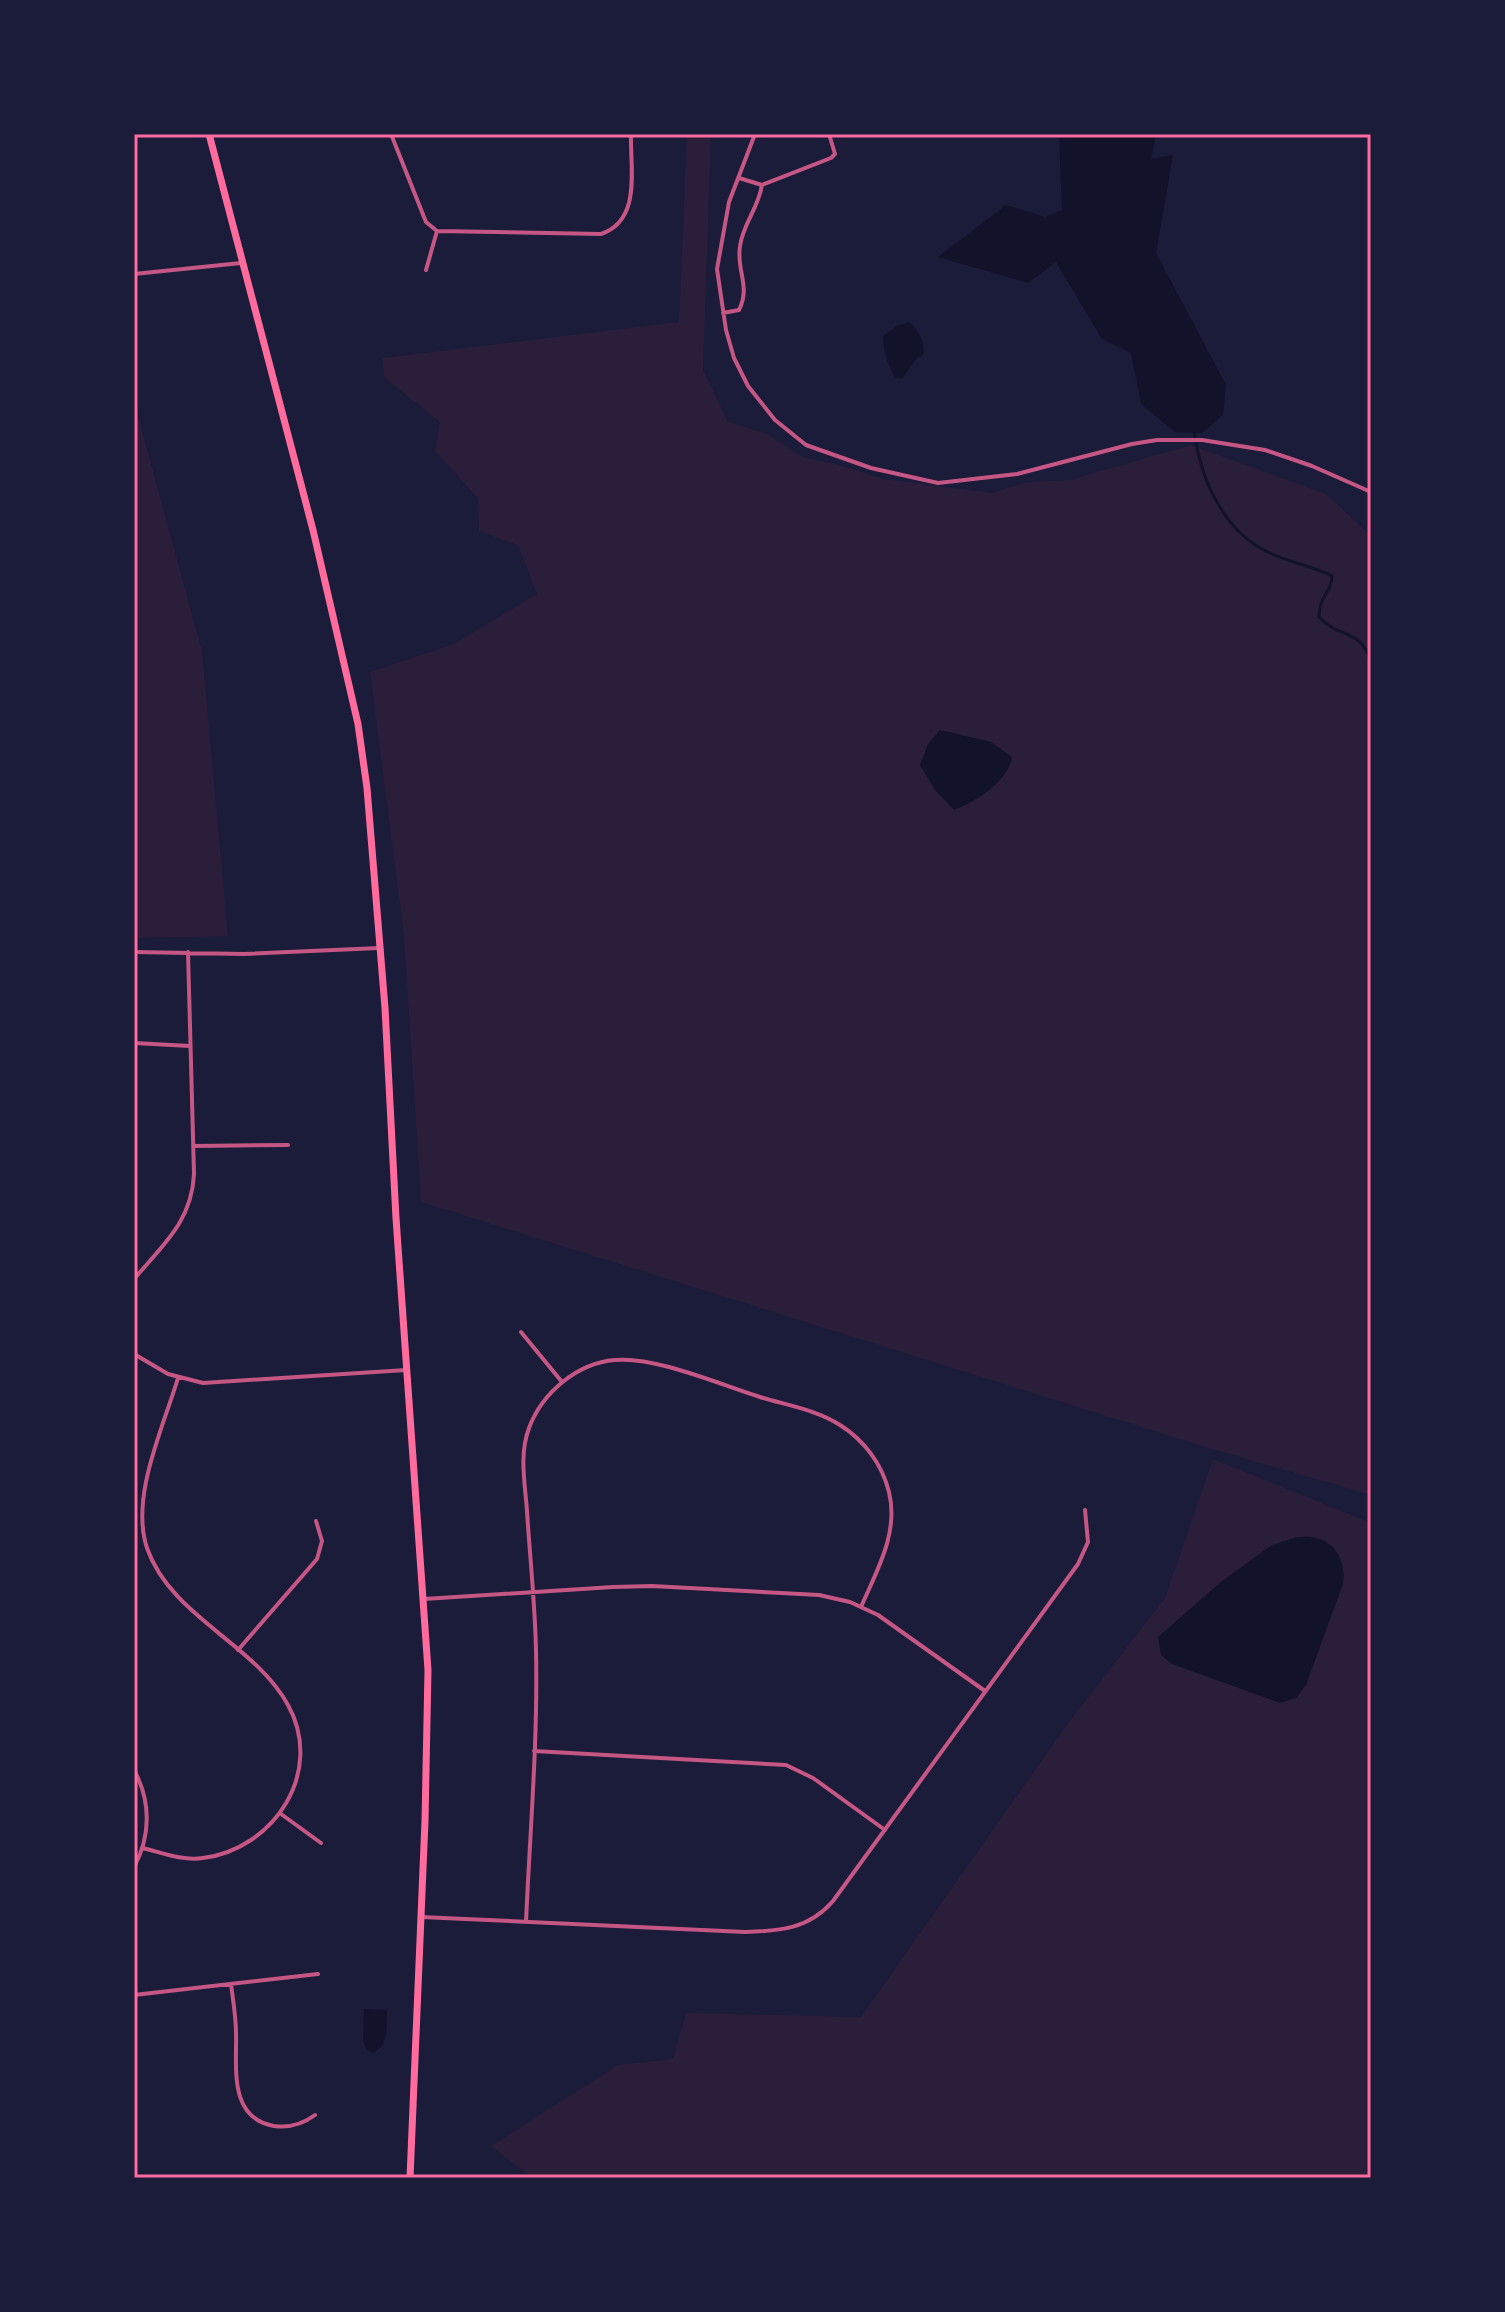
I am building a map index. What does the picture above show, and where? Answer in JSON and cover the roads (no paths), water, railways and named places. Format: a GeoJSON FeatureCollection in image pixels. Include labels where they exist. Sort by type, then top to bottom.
{"type":"FeatureCollection","features":[{"type":"Feature","properties":{"kind":"main road"},"geometry":{"type":"LineString","coordinates":[[209,134],[316,544],[365,765],[381,948],[406,1370],[424,1599],[428,1715],[410,2178]]}},
{"type":"Feature","properties":{"kind":"street"},"geometry":{"type":"LineString","coordinates":[[391,134],[426,222],[437,231],[601,234],[611,231],[625,218],[630,206],[631,134]]}},
{"type":"Feature","properties":{"kind":"street"},"geometry":{"type":"LineString","coordinates":[[755,134],[729,202],[717,269],[723,313],[734,358],[748,386],[775,420],[806,445],[871,468],[938,483],[1017,474],[1132,444],[1177,439],[1202,440],[1265,450],[1312,466],[1371,492]]}},
{"type":"Feature","properties":{"kind":"street"},"geometry":{"type":"LineString","coordinates":[[738,178],[762,185],[831,158],[835,154],[829,134]]}},
{"type":"Feature","properties":{"kind":"street"},"geometry":{"type":"LineString","coordinates":[[1326,134],[1339,134]]}},
{"type":"Feature","properties":{"kind":"street"},"geometry":{"type":"LineString","coordinates":[[723,313],[739,310],[745,298],[739,263],[740,246],[759,202],[762,185]]}},
{"type":"Feature","properties":{"kind":"street"},"geometry":{"type":"LineString","coordinates":[[426,270],[437,231]]}},
{"type":"Feature","properties":{"kind":"street"},"geometry":{"type":"LineString","coordinates":[[134,274],[241,263]]}},
{"type":"Feature","properties":{"kind":"street"},"geometry":{"type":"LineString","coordinates":[[134,952],[273,953],[381,948]]}},
{"type":"Feature","properties":{"kind":"street"},"geometry":{"type":"LineString","coordinates":[[134,1279],[179,1226],[187,1212],[193,1188],[188,952]]}},
{"type":"Feature","properties":{"kind":"street"},"geometry":{"type":"LineString","coordinates":[[134,1043],[190,1046]]}},
{"type":"Feature","properties":{"kind":"street"},"geometry":{"type":"LineString","coordinates":[[193,1146],[288,1145]]}},
{"type":"Feature","properties":{"kind":"street"},"geometry":{"type":"LineString","coordinates":[[521,1332],[562,1382]]}},
{"type":"Feature","properties":{"kind":"street"},"geometry":{"type":"LineString","coordinates":[[134,1354],[154,1368],[178,1378],[203,1383],[406,1370]]}},
{"type":"Feature","properties":{"kind":"street"},"geometry":{"type":"LineString","coordinates":[[526,1922],[536,1649],[523,1457],[530,1425],[540,1407],[562,1382],[603,1362],[641,1361],[839,1424],[857,1438],[878,1463],[885,1478],[891,1509],[886,1549],[861,1607]]}},
{"type":"Feature","properties":{"kind":"street"},"geometry":{"type":"LineString","coordinates":[[143,1848],[186,1859],[214,1856],[251,1841],[281,1814],[295,1787],[298,1773],[297,1732],[291,1710],[280,1692],[171,1590],[146,1546],[142,1517],[145,1485],[178,1378]]}},
{"type":"Feature","properties":{"kind":"street"},"geometry":{"type":"LineString","coordinates":[[421,1917],[745,1932],[789,1930],[804,1925],[829,1906],[1085,1553],[1089,1536],[1085,1510]]}},
{"type":"Feature","properties":{"kind":"street"},"geometry":{"type":"LineString","coordinates":[[238,1650],[317,1559],[322,1541],[316,1521]]}},
{"type":"Feature","properties":{"kind":"street"},"geometry":{"type":"LineString","coordinates":[[424,1599],[652,1586],[819,1595],[861,1607],[890,1623],[985,1692]]}},
{"type":"Feature","properties":{"kind":"street"},"geometry":{"type":"LineString","coordinates":[[534,1751],[786,1765],[813,1778],[885,1830]]}},
{"type":"Feature","properties":{"kind":"street"},"geometry":{"type":"LineString","coordinates":[[134,1770],[142,1785],[147,1825],[143,1848],[134,1867]]}},
{"type":"Feature","properties":{"kind":"street"},"geometry":{"type":"LineString","coordinates":[[281,1814],[321,1843]]}},
{"type":"Feature","properties":{"kind":"street"},"geometry":{"type":"LineString","coordinates":[[134,1995],[318,1974]]}},
{"type":"Feature","properties":{"kind":"street"},"geometry":{"type":"LineString","coordinates":[[231,1984],[237,2088],[243,2105],[255,2118],[273,2126],[300,2124],[315,2115]]}},
{"type":"Feature","properties":{"kind":"waterway"},"geometry":{"type":"LineString","coordinates":[[1194,431],[1202,468],[1228,519],[1255,545],[1332,576],[1319,617],[1361,644],[1371,662]]}}]}
